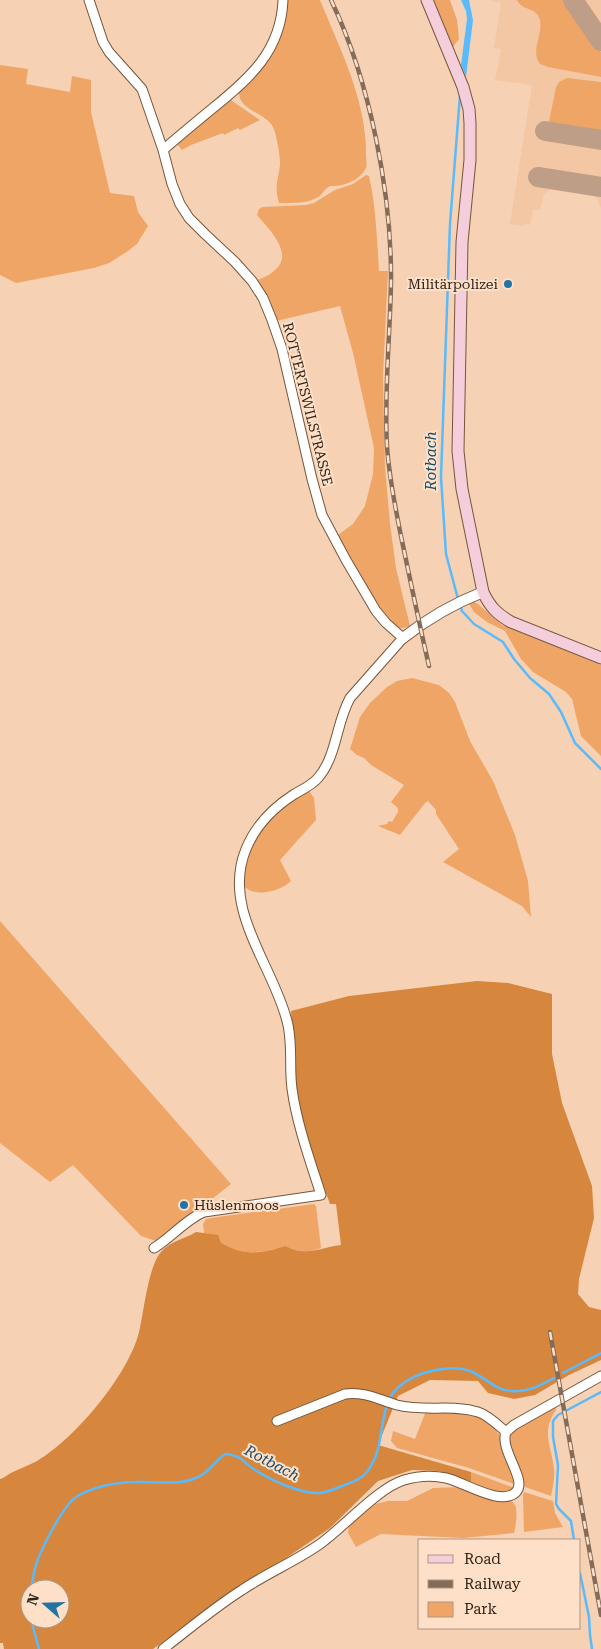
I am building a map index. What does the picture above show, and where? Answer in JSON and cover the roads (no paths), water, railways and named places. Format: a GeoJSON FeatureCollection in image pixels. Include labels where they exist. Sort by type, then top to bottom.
{"type":"FeatureCollection","features":[{"type":"Feature","properties":{"kind":"main road"},"geometry":{"type":"LineString","coordinates":[[427,0],[454,63],[469,109],[470,160],[462,242],[458,451],[462,489],[483,592],[488,604],[511,622],[601,658]]}},
{"type":"Feature","properties":{"kind":"street","name":"ROTTERTSWILSTRASSE"},"geometry":{"type":"LineString","coordinates":[[90,0],[103,42],[109,52],[142,89],[180,204],[189,218],[252,281],[263,298],[282,349],[322,515],[376,611],[403,638]]}},
{"type":"Feature","properties":{"kind":"street"},"geometry":{"type":"LineString","coordinates":[[163,150],[243,84],[259,66],[274,42],[283,12],[283,0]]}},
{"type":"Feature","properties":{"kind":"street"},"geometry":{"type":"LineString","coordinates":[[154,1248],[197,1215],[208,1210],[321,1195],[302,1132],[292,1089],[288,1023],[281,1001],[241,906],[239,888],[245,851],[259,827],[272,811],[317,779],[331,754],[345,707],[350,698],[403,638],[450,607],[483,592]]}},
{"type":"Feature","properties":{"kind":"street"},"geometry":{"type":"LineString","coordinates":[[163,1649],[241,1590],[319,1545],[385,1490],[402,1481],[421,1477],[440,1477],[463,1483],[500,1498],[511,1496],[517,1491],[519,1484],[504,1441],[506,1432],[514,1425],[601,1376]]}},
{"type":"Feature","properties":{"kind":"street"},"geometry":{"type":"LineString","coordinates":[[277,1421],[345,1394],[357,1393],[397,1405],[415,1408],[465,1409],[481,1413],[506,1432]]}},
{"type":"Feature","properties":{"kind":"water"},"geometry":{"type":"Polygon","coordinates":[[[461,0],[469,0],[473,20],[466,77],[461,65],[467,19],[461,0]]]}},
{"type":"Feature","properties":{"kind":"waterway","name":"Rotbach"},"geometry":{"type":"LineString","coordinates":[[458,599],[446,554],[441,477],[450,224],[460,95]]}},
{"type":"Feature","properties":{"kind":"waterway","name":"Rotbach"},"geometry":{"type":"LineString","coordinates":[[460,605],[462,611],[474,624],[503,642],[530,678],[549,694],[561,712],[575,743],[601,769]]}},
{"type":"Feature","properties":{"kind":"waterway","name":"Rotbach"},"geometry":{"type":"LineString","coordinates":[[563,1373],[601,1353]]}},
{"type":"Feature","properties":{"kind":"waterway","name":"Rotbach"},"geometry":{"type":"LineString","coordinates":[[389,1400],[394,1391],[413,1377],[449,1368],[470,1371],[495,1386],[511,1391],[528,1390],[554,1378]]}},
{"type":"Feature","properties":{"kind":"waterway"},"geometry":{"type":"LineString","coordinates":[[574,1539],[571,1521],[556,1504],[558,1465],[553,1437],[553,1421],[558,1415],[601,1392]]}},
{"type":"Feature","properties":{"kind":"waterway","name":"Rotbach"},"geometry":{"type":"LineString","coordinates":[[33,1579],[37,1562],[49,1535],[65,1508],[82,1493],[120,1483],[174,1483],[189,1480],[204,1474],[225,1454],[243,1460],[266,1477],[284,1485],[312,1493],[328,1491],[358,1479],[369,1469],[377,1452],[387,1405]]}},
{"type":"Feature","properties":{"kind":"waterway"},"geometry":{"type":"LineString","coordinates":[[581,1578],[589,1617],[592,1649]]}},
{"type":"Feature","properties":{"kind":"waterway","name":"Rotbach"},"geometry":{"type":"LineString","coordinates":[[34,1629],[39,1649]]}},
{"type":"Feature","properties":{"kind":"railway"},"geometry":{"type":"LineString","coordinates":[[331,0],[357,66],[376,138],[383,176],[388,213],[391,283],[386,405],[388,458],[392,491],[429,666]]}},
{"type":"Feature","properties":{"kind":"railway"},"geometry":{"type":"LineString","coordinates":[[550,1332],[601,1615]]}},
{"type":"Feature","properties":{"kind":"place","name":"Militärpolizei"},"geometry":{"type":"Point","coordinates":[508,284]}},
{"type":"Feature","properties":{"kind":"place","name":"Hüslenmoos"},"geometry":{"type":"Point","coordinates":[184,1205]}}]}
